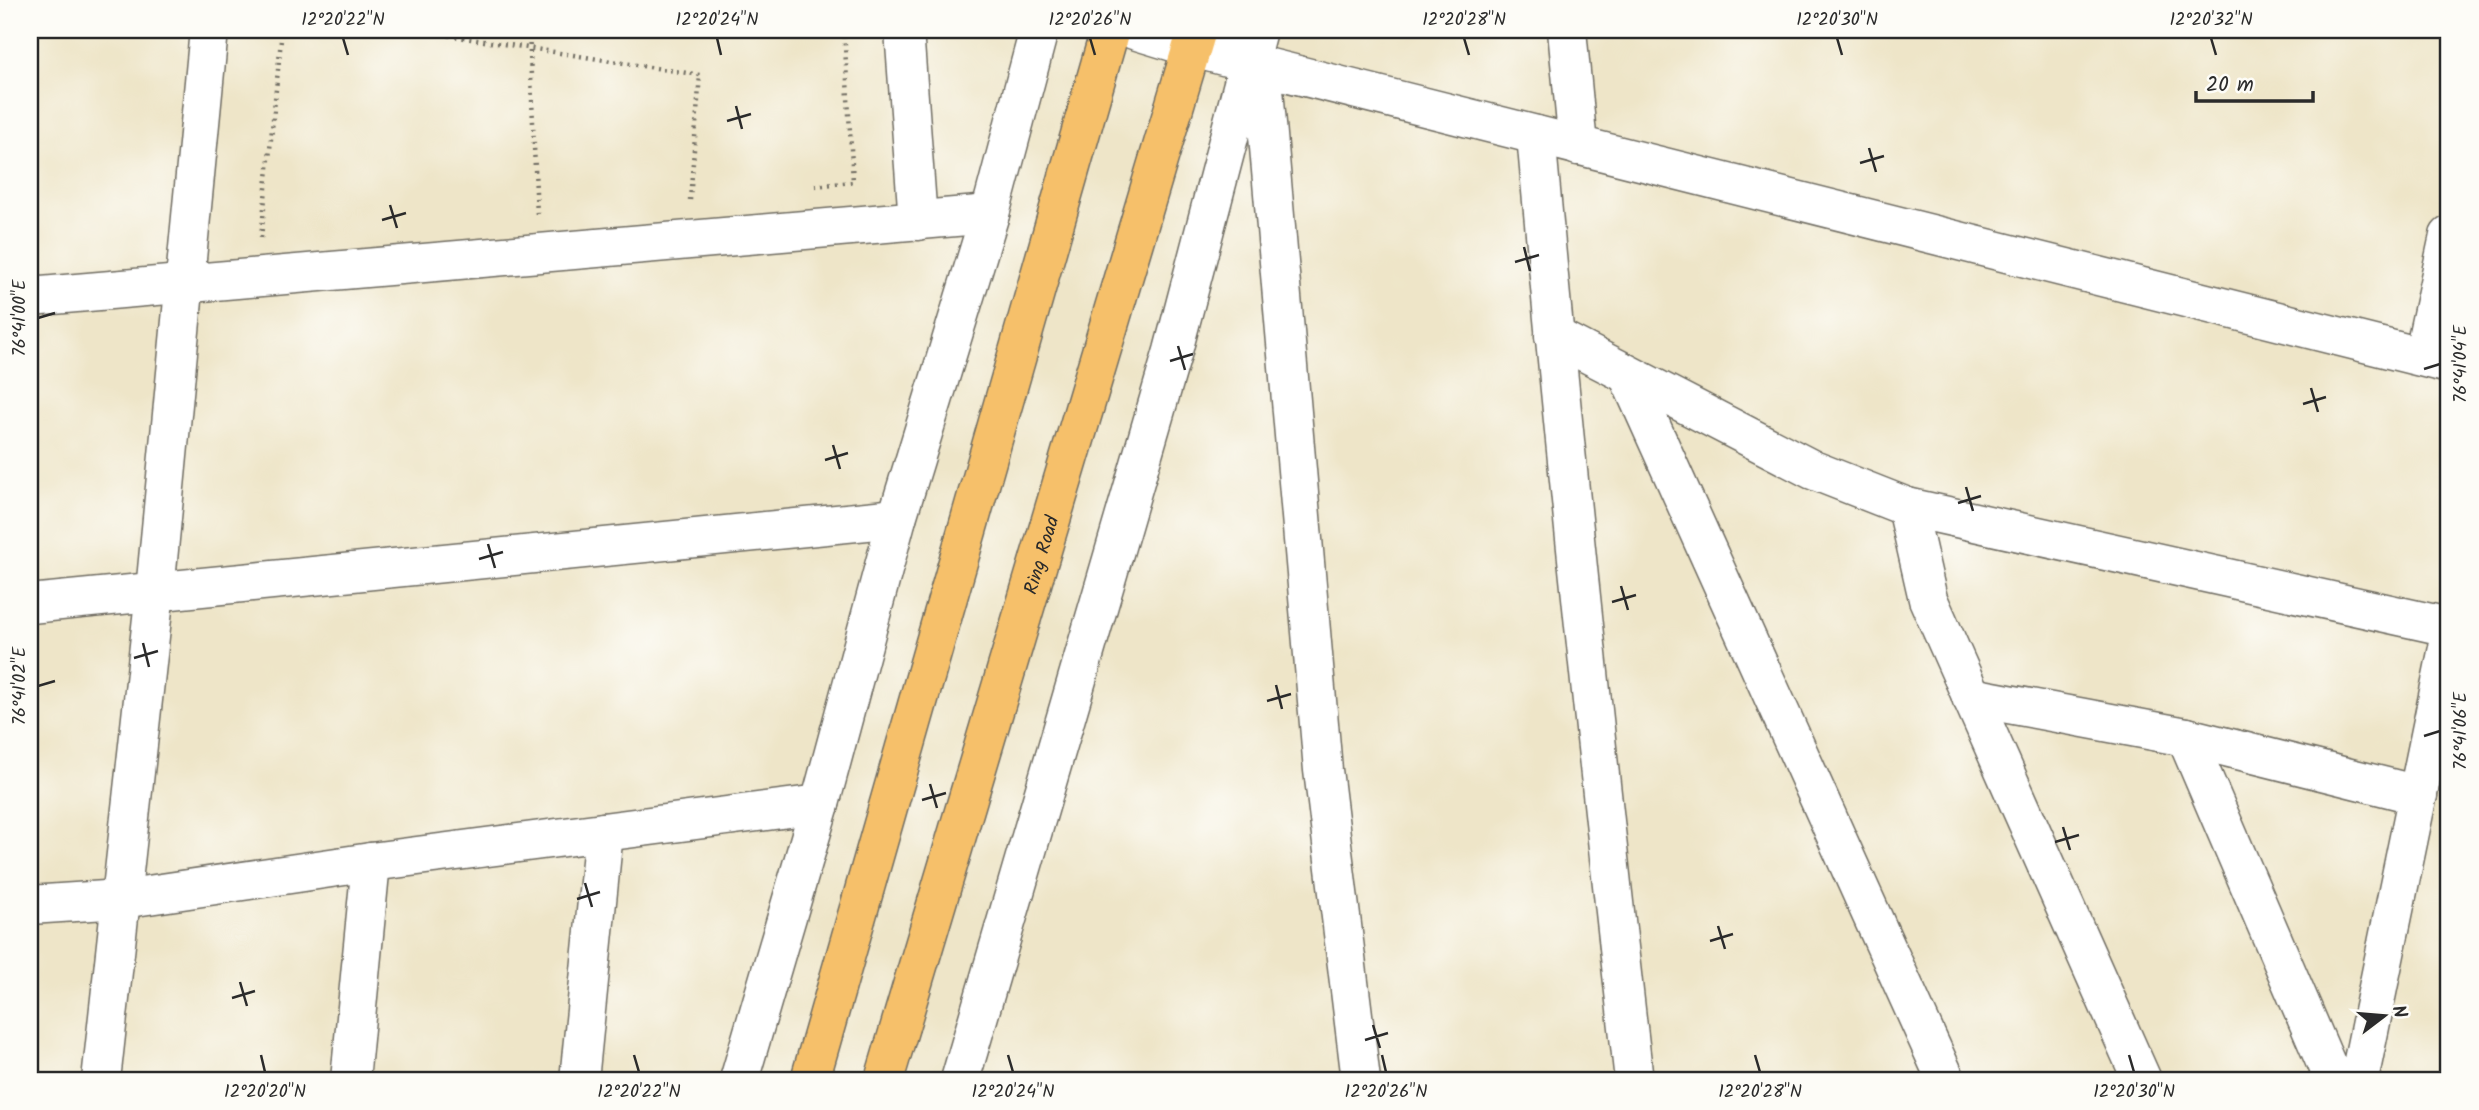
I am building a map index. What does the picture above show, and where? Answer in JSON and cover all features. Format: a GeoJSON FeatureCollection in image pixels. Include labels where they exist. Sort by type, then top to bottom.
{"type":"FeatureCollection","features":[{"type":"Feature","properties":{"kind":"highway"},"geometry":{"type":"LineString","coordinates":[[810,1080],[1110,30]]}},
{"type":"Feature","properties":{"kind":"highway","name":"Ring Road"},"geometry":{"type":"LineString","coordinates":[[884,1080],[1196,39]]}},
{"type":"Feature","properties":{"kind":"street"},"geometry":{"type":"LineString","coordinates":[[101,1080],[155,591],[209,30]]}},
{"type":"Feature","properties":{"kind":"street"},"geometry":{"type":"LineString","coordinates":[[904,30],[918,220]]}},
{"type":"Feature","properties":{"kind":"street"},"geometry":{"type":"LineString","coordinates":[[739,1080],[820,804],[897,517],[990,214],[1039,30]]}},
{"type":"Feature","properties":{"kind":"street"},"geometry":{"type":"LineString","coordinates":[[1135,30],[1196,39],[1256,53],[1578,146],[2436,360],[2449,236]]}},
{"type":"Feature","properties":{"kind":"street"},"geometry":{"type":"LineString","coordinates":[[1567,30],[1578,146]]}},
{"type":"Feature","properties":{"kind":"street"},"geometry":{"type":"LineString","coordinates":[[960,1080],[1173,351],[1256,53]]}},
{"type":"Feature","properties":{"kind":"street"},"geometry":{"type":"LineString","coordinates":[[1256,53],[1323,770],[1361,1080]]}},
{"type":"Feature","properties":{"kind":"street"},"geometry":{"type":"LineString","coordinates":[[1536,135],[1591,701],[1634,1080]]}},
{"type":"Feature","properties":{"kind":"street"},"geometry":{"type":"LineString","coordinates":[[30,297],[990,214]]}},
{"type":"Feature","properties":{"kind":"street"},"geometry":{"type":"LineString","coordinates":[[1554,336],[1813,470],[1908,508],[2449,627]]}},
{"type":"Feature","properties":{"kind":"street"},"geometry":{"type":"LineString","coordinates":[[1628,375],[1946,1080]]}},
{"type":"Feature","properties":{"kind":"street"},"geometry":{"type":"LineString","coordinates":[[1908,508],[1928,599],[2142,1080]]}},
{"type":"Feature","properties":{"kind":"street"},"geometry":{"type":"LineString","coordinates":[[30,604],[897,517]]}},
{"type":"Feature","properties":{"kind":"street"},"geometry":{"type":"LineString","coordinates":[[2359,1080],[2449,643]]}},
{"type":"Feature","properties":{"kind":"street"},"geometry":{"type":"LineString","coordinates":[[1971,697],[2186,737],[2418,795]]}},
{"type":"Feature","properties":{"kind":"street"},"geometry":{"type":"LineString","coordinates":[[2186,737],[2333,1080]]}},
{"type":"Feature","properties":{"kind":"street"},"geometry":{"type":"LineString","coordinates":[[30,905],[121,899],[371,862],[820,804]]}},
{"type":"Feature","properties":{"kind":"street"},"geometry":{"type":"LineString","coordinates":[[579,1080],[604,832]]}},
{"type":"Feature","properties":{"kind":"street"},"geometry":{"type":"LineString","coordinates":[[350,1080],[371,862]]}},
{"type":"Feature","properties":{"kind":"path"},"geometry":{"type":"LineString","coordinates":[[260,245],[282,30]]}},
{"type":"Feature","properties":{"kind":"path"},"geometry":{"type":"LineString","coordinates":[[414,30],[700,75],[690,200]]}},
{"type":"Feature","properties":{"kind":"path"},"geometry":{"type":"LineString","coordinates":[[529,30],[537,216]]}},
{"type":"Feature","properties":{"kind":"path"},"geometry":{"type":"LineString","coordinates":[[844,30],[853,182]]}}]}
